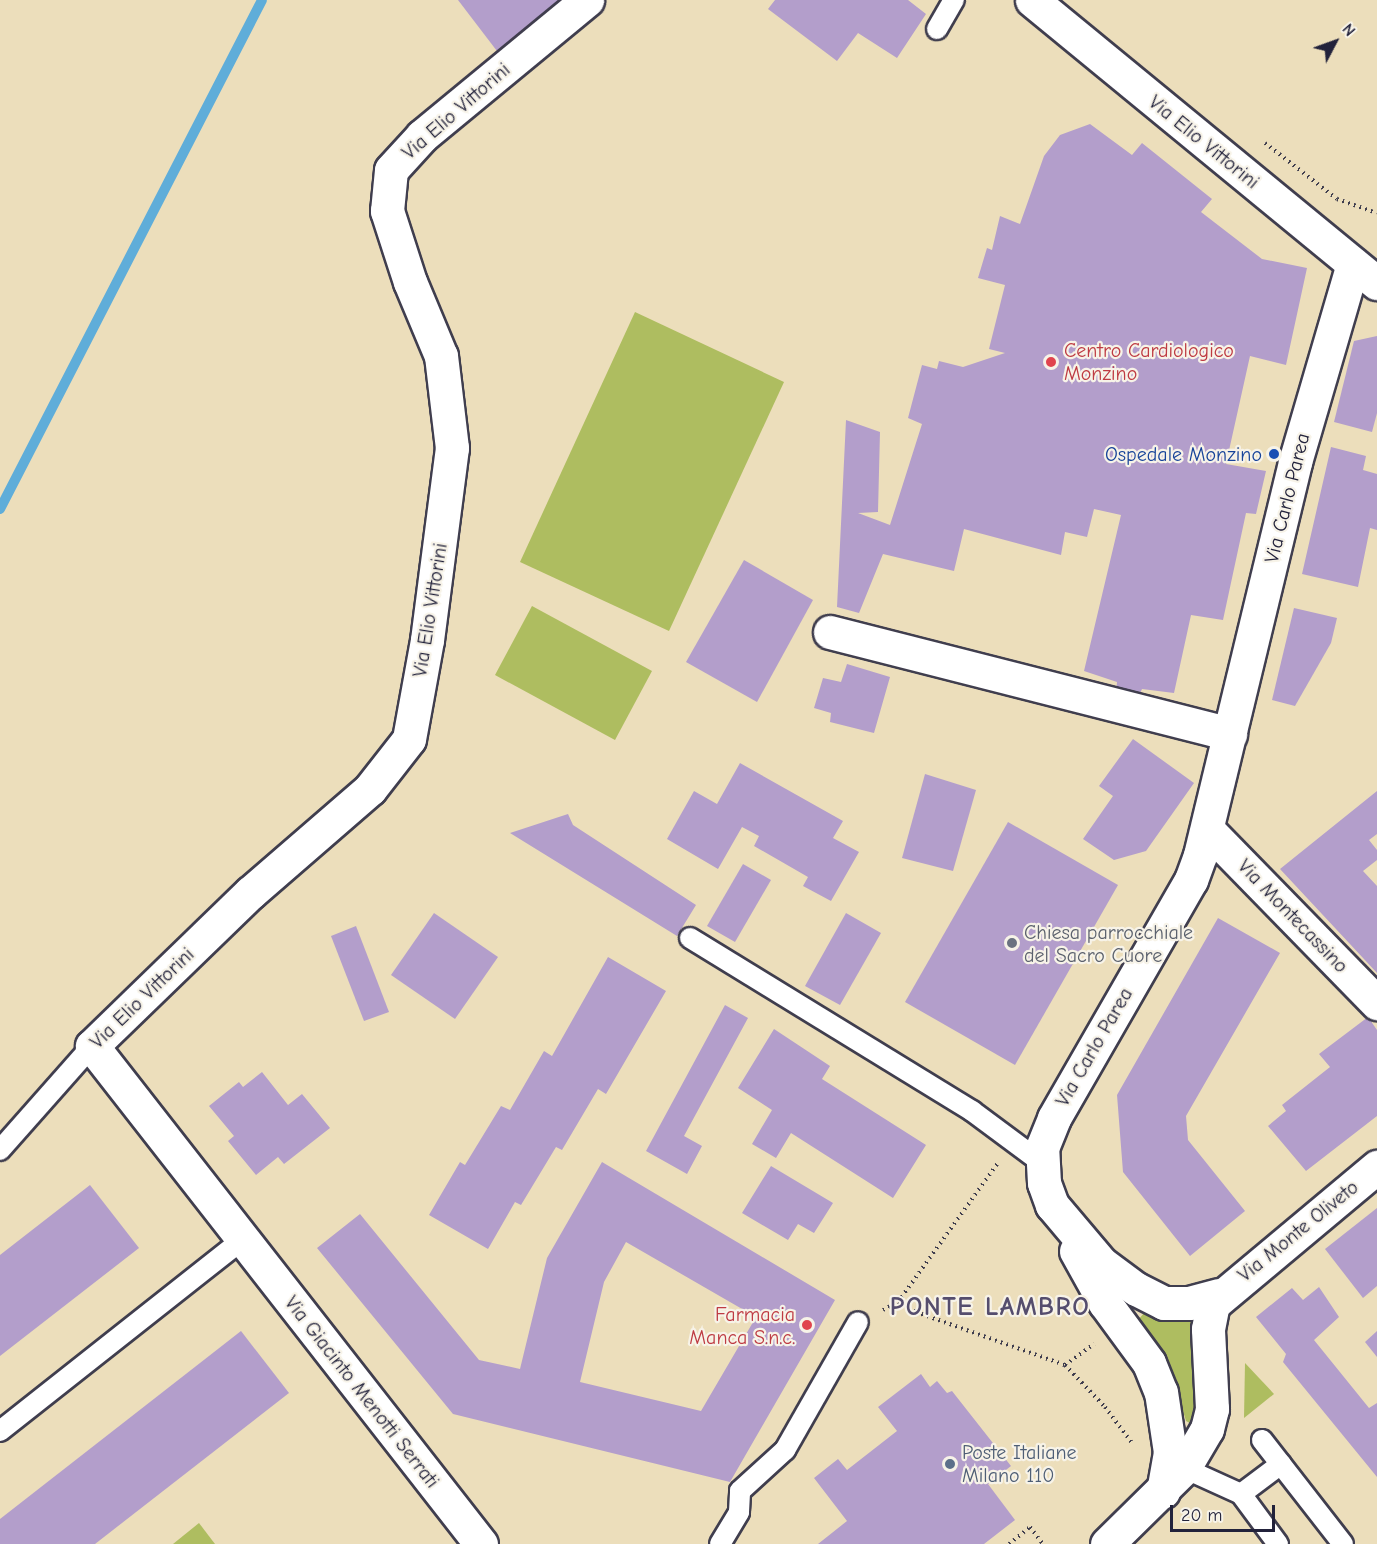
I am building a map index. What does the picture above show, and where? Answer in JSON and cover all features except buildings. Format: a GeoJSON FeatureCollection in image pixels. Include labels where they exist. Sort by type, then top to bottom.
{"type":"FeatureCollection","features":[{"type":"Feature","properties":{"kind":"street","name":"Via Elio Vittorini"},"geometry":{"type":"LineString","coordinates":[[92,1046],[249,893],[370,789],[409,739],[427,640],[452,448],[441,356],[410,282],[387,211],[391,170],[422,136],[587,0]]}},
{"type":"Feature","properties":{"kind":"street","name":"Via Elio Vittorini"},"geometry":{"type":"LineString","coordinates":[[1032,0],[1365,273]]}},
{"type":"Feature","properties":{"kind":"street","name":"Via Carlo Parea"},"geometry":{"type":"LineString","coordinates":[[1220,1295],[1181,1304],[1156,1300],[1101,1263],[1060,1220],[1047,1195],[1042,1163],[1050,1125],[1191,880],[1208,830],[1295,462],[1365,273]]}},
{"type":"Feature","properties":{"kind":"street"},"geometry":{"type":"LineString","coordinates":[[830,632],[1230,734]]}},
{"type":"Feature","properties":{"kind":"street","name":"Via Montecassino"},"geometry":{"type":"LineString","coordinates":[[1208,830],[1377,1003]]}},
{"type":"Feature","properties":{"kind":"street","name":"Via Giacinto Menotti Serrati"},"geometry":{"type":"LineString","coordinates":[[92,1046],[481,1544]]}},
{"type":"Feature","properties":{"kind":"street","name":"Via Monte Oliveto"},"geometry":{"type":"LineString","coordinates":[[1220,1295],[1377,1167]]}},
{"type":"Feature","properties":{"kind":"street"},"geometry":{"type":"LineString","coordinates":[[1060,1220],[1105,1303],[1154,1373],[1169,1428],[1172,1474]]}},
{"type":"Feature","properties":{"kind":"street"},"geometry":{"type":"LineString","coordinates":[[1107,1544],[1172,1474],[1211,1418],[1208,1319],[1220,1295]]}},
{"type":"Feature","properties":{"kind":"lane"},"geometry":{"type":"LineString","coordinates":[[937,29],[954,0]]}},
{"type":"Feature","properties":{"kind":"lane"},"geometry":{"type":"LineString","coordinates":[[690,938],[972,1111],[1042,1163]]}},
{"type":"Feature","properties":{"kind":"lane","name":"Via Elio Vittorini"},"geometry":{"type":"LineString","coordinates":[[0,1150],[92,1046]]}},
{"type":"Feature","properties":{"kind":"lane"},"geometry":{"type":"LineString","coordinates":[[0,1431],[243,1239]]}},
{"type":"Feature","properties":{"kind":"lane"},"geometry":{"type":"LineString","coordinates":[[720,1544],[739,1512],[740,1491],[785,1450],[858,1322]]}},
{"type":"Feature","properties":{"kind":"lane"},"geometry":{"type":"LineString","coordinates":[[1262,1440],[1343,1544]]}},
{"type":"Feature","properties":{"kind":"lane"},"geometry":{"type":"LineString","coordinates":[[1241,1494],[1281,1464]]}},
{"type":"Feature","properties":{"kind":"lane"},"geometry":{"type":"LineString","coordinates":[[1172,1474],[1241,1494],[1278,1544]]}},
{"type":"Feature","properties":{"kind":"path"},"geometry":{"type":"LineString","coordinates":[[858,1322],[898,1302],[998,1164]]}},
{"type":"Feature","properties":{"kind":"path"},"geometry":{"type":"LineString","coordinates":[[898,1302],[916,1312],[1065,1365],[1105,1407],[1135,1448]]}},
{"type":"Feature","properties":{"kind":"path"},"geometry":{"type":"LineString","coordinates":[[1065,1365],[1097,1341]]}},
{"type":"Feature","properties":{"kind":"path"},"geometry":{"type":"LineString","coordinates":[[1009,1544],[1030,1527],[1043,1544]]}},
{"type":"Feature","properties":{"kind":"green space"},"geometry":{"type":"Polygon","coordinates":[[[635,312],[784,382],[669,631],[520,562],[635,312]]]}},
{"type":"Feature","properties":{"kind":"green space"},"geometry":{"type":"Polygon","coordinates":[[[532,606],[652,671],[615,740],[495,675],[532,606]]]}},
{"type":"Feature","properties":{"kind":"green space"},"geometry":{"type":"Polygon","coordinates":[[[1145,1312],[1159,1317],[1193,1317],[1200,1402],[1193,1425],[1186,1421],[1169,1364],[1137,1321],[1145,1312]]]}},
{"type":"Feature","properties":{"kind":"green space"},"geometry":{"type":"Polygon","coordinates":[[[1245,1363],[1274,1394],[1244,1418],[1245,1363]]]}},
{"type":"Feature","properties":{"kind":"green space"},"geometry":{"type":"Polygon","coordinates":[[[199,1523],[215,1544],[173,1544],[199,1523]]]}},
{"type":"Feature","properties":{"kind":"waterway"},"geometry":{"type":"LineString","coordinates":[[0,509],[262,0]]}},
{"type":"Feature","properties":{"kind":"place","name":"Centro Cardiologico Monzino"},"geometry":{"type":"Point","coordinates":[1051,362]}},
{"type":"Feature","properties":{"kind":"place","name":"Ospedale Monzino"},"geometry":{"type":"Point","coordinates":[1274,454]}},
{"type":"Feature","properties":{"kind":"place","name":"Chiesa parrocchiale del Sacro Cuore"},"geometry":{"type":"Point","coordinates":[1012,943]}},
{"type":"Feature","properties":{"kind":"place","name":"Farmacia Manca S.n.c."},"geometry":{"type":"Point","coordinates":[807,1325]}},
{"type":"Feature","properties":{"kind":"place","name":"Poste Italiane Milano 110"},"geometry":{"type":"Point","coordinates":[950,1464]}},
{"type":"Feature","properties":{"kind":"district","name":"PONTE LAMBRO"},"geometry":{"type":"Point","coordinates":[990,1308]}}]}
